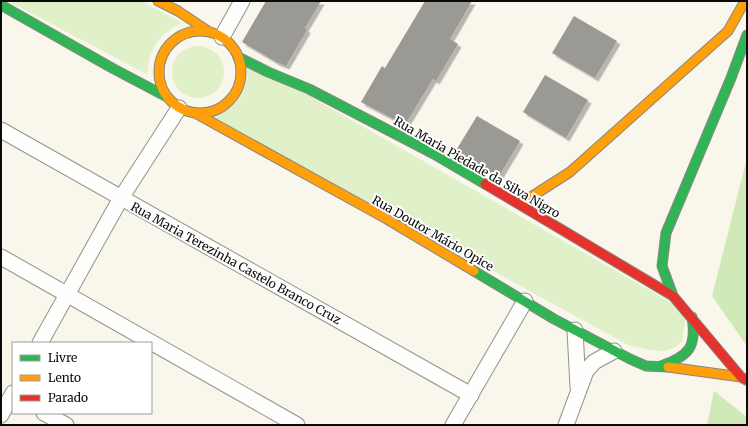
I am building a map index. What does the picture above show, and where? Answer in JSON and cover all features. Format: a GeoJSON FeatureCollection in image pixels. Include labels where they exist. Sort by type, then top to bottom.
{"type":"FeatureCollection","features":[{"type":"Feature","properties":{"kind":"street"},"geometry":{"type":"LineString","coordinates":[[1,4],[112,68],[167,97],[179,108],[195,113],[210,112],[225,105],[237,92],[242,76],[238,57],[233,46],[222,37],[208,31],[158,1]]}},
{"type":"Feature","properties":{"kind":"street"},"geometry":{"type":"LineString","coordinates":[[222,37],[242,1]]}},
{"type":"Feature","properties":{"kind":"street"},"geometry":{"type":"LineString","coordinates":[[520,204],[570,172],[654,98],[728,31],[745,1]]}},
{"type":"Feature","properties":{"kind":"street"},"geometry":{"type":"LineString","coordinates":[[167,97],[160,83],[159,72],[164,51],[175,39],[190,32],[208,31]]}},
{"type":"Feature","properties":{"kind":"street"},"geometry":{"type":"LineString","coordinates":[[673,296],[662,266],[666,233],[731,78],[747,35]]}},
{"type":"Feature","properties":{"kind":"street","name":"Rua Maria Piedade da Silva Nigro"},"geometry":{"type":"LineString","coordinates":[[238,57],[268,72],[310,89],[428,150],[673,296],[744,379]]}},
{"type":"Feature","properties":{"kind":"street"},"geometry":{"type":"LineString","coordinates":[[41,342],[121,198],[179,108]]}},
{"type":"Feature","properties":{"kind":"street","name":"Rua Doutor Mário Opice"},"geometry":{"type":"LineString","coordinates":[[195,113],[385,218],[525,301],[614,351],[646,366],[661,366],[744,379]]}},
{"type":"Feature","properties":{"kind":"street","name":"Rua Maria Terezinha Castelo Branco Cruz"},"geometry":{"type":"LineString","coordinates":[[1,130],[471,395]]}},
{"type":"Feature","properties":{"kind":"street"},"geometry":{"type":"LineString","coordinates":[[1,257],[151,342]]}},
{"type":"Feature","properties":{"kind":"street"},"geometry":{"type":"LineString","coordinates":[[453,425],[525,301]]}},
{"type":"Feature","properties":{"kind":"street"},"geometry":{"type":"LineString","coordinates":[[661,366],[674,362],[684,356],[691,347],[695,332],[692,317]]}},
{"type":"Feature","properties":{"kind":"street"},"geometry":{"type":"LineString","coordinates":[[575,330],[578,391]]}},
{"type":"Feature","properties":{"kind":"street"},"geometry":{"type":"LineString","coordinates":[[152,343],[297,425]]}},
{"type":"Feature","properties":{"kind":"street"},"geometry":{"type":"LineString","coordinates":[[566,425],[586,371],[594,362],[614,351]]}},
{"type":"Feature","properties":{"kind":"street"},"geometry":{"type":"LineString","coordinates":[[1,415],[10,393]]}},
{"type":"Feature","properties":{"kind":"street"},"geometry":{"type":"LineString","coordinates":[[46,414],[66,425]]}},
{"type":"Feature","properties":{"kind":"green space"},"geometry":{"type":"Polygon","coordinates":[[[8,1],[142,1],[182,23],[167,32],[156,44],[150,58],[148,75],[8,1]]]}},
{"type":"Feature","properties":{"kind":"green space"},"geometry":{"type":"Polygon","coordinates":[[[193,46],[203,46],[217,53],[224,67],[224,77],[217,91],[203,98],[193,98],[183,94],[176,87],[172,77],[172,67],[176,57],[183,50],[193,46]]]}},
{"type":"Feature","properties":{"kind":"green space"},"geometry":{"type":"Polygon","coordinates":[[[246,60],[679,307],[686,317],[682,341],[676,346],[664,351],[649,350],[628,345],[212,117],[229,108],[241,96],[247,79],[246,60]]]}},
{"type":"Feature","properties":{"kind":"green space"},"geometry":{"type":"Polygon","coordinates":[[[747,158],[747,346],[712,296],[747,158]]]}},
{"type":"Feature","properties":{"kind":"green space"},"geometry":{"type":"Polygon","coordinates":[[[714,391],[747,417],[747,425],[707,425],[714,391]]]}},
{"type":"Feature","properties":{"kind":"building"},"geometry":{"type":"Polygon","coordinates":[[[266,1],[321,1],[305,28],[307,30],[286,66],[276,62],[242,42],[266,1]]]}},
{"type":"Feature","properties":{"kind":"building"},"geometry":{"type":"Polygon","coordinates":[[[425,1],[472,1],[450,39],[458,44],[436,81],[433,79],[405,125],[361,102],[382,66],[385,68],[425,1]]]}},
{"type":"Feature","properties":{"kind":"building"},"geometry":{"type":"Polygon","coordinates":[[[574,16],[617,41],[595,78],[552,53],[574,16]]]}},
{"type":"Feature","properties":{"kind":"building"},"geometry":{"type":"Polygon","coordinates":[[[545,75],[588,100],[566,138],[523,112],[545,75]]]}},
{"type":"Feature","properties":{"kind":"building"},"geometry":{"type":"Polygon","coordinates":[[[477,116],[520,141],[498,178],[455,152],[477,116]]]}},
{"type":"Feature","properties":{"kind":"traffic: fast"},"geometry":{"type":"LineString","coordinates":[[1,5],[112,68],[167,97]]}},
{"type":"Feature","properties":{"kind":"traffic: fast"},"geometry":{"type":"LineString","coordinates":[[673,296],[662,266],[666,233],[731,78],[747,35]]}},
{"type":"Feature","properties":{"kind":"traffic: fast"},"geometry":{"type":"LineString","coordinates":[[238,57],[268,72],[309,89],[434,154],[485,184]]}},
{"type":"Feature","properties":{"kind":"traffic: fast"},"geometry":{"type":"LineString","coordinates":[[474,271],[554,319],[630,359],[646,366],[668,367]]}},
{"type":"Feature","properties":{"kind":"traffic: fast"},"geometry":{"type":"LineString","coordinates":[[661,366],[678,358],[689,349],[693,336],[692,317]]}},
{"type":"Feature","properties":{"kind":"traffic: slow"},"geometry":{"type":"LineString","coordinates":[[158,1],[178,11],[208,31]]}},
{"type":"Feature","properties":{"kind":"traffic: slow"},"geometry":{"type":"LineString","coordinates":[[520,204],[570,172],[728,31],[745,1]]}},
{"type":"Feature","properties":{"kind":"traffic: slow"},"geometry":{"type":"LineString","coordinates":[[200,31],[216,34],[229,43],[238,56],[241,72],[238,88],[229,101],[216,110],[200,113],[184,110],[171,101],[162,88],[159,72],[162,56],[171,43],[184,34],[200,31]]}},
{"type":"Feature","properties":{"kind":"traffic: slow"},"geometry":{"type":"LineString","coordinates":[[195,113],[385,218],[474,271]]}},
{"type":"Feature","properties":{"kind":"traffic: slow"},"geometry":{"type":"LineString","coordinates":[[668,367],[741,377]]}},
{"type":"Feature","properties":{"kind":"traffic: jam"},"geometry":{"type":"LineString","coordinates":[[485,184],[673,296],[741,377],[746,380]]}}]}
